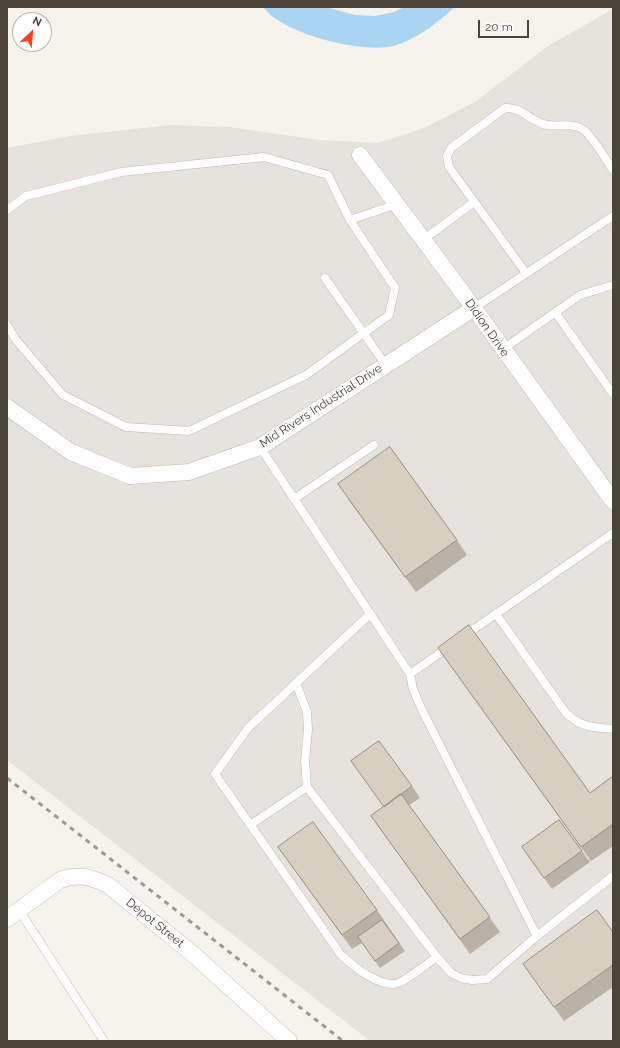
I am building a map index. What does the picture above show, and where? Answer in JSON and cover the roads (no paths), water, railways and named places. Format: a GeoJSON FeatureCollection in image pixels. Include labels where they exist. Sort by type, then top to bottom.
{"type":"FeatureCollection","features":[{"type":"Feature","properties":{"kind":"street","name":"Didion Drive"},"geometry":{"type":"LineString","coordinates":[[360,155],[474,308],[613,501]]}},
{"type":"Feature","properties":{"kind":"street","name":"Mid Rivers Industrial Drive"},"geometry":{"type":"LineString","coordinates":[[7,407],[70,452],[130,476],[190,472],[260,447],[385,364],[441,331],[474,308]]}},
{"type":"Feature","properties":{"kind":"street","name":"Depot Street"},"geometry":{"type":"LineString","coordinates":[[13,915],[60,880],[69,876],[79,875],[94,878],[108,885],[194,955],[289,1041]]}},
{"type":"Feature","properties":{"kind":"lane"},"geometry":{"type":"LineString","coordinates":[[526,274],[449,167],[447,156],[451,148],[505,108],[515,108],[527,116],[547,125],[575,126],[585,130],[613,170]]}},
{"type":"Feature","properties":{"kind":"lane"},"geometry":{"type":"LineString","coordinates":[[7,210],[26,196],[121,172],[264,157],[328,175],[350,220],[395,288],[389,315],[306,375],[189,431],[126,427],[63,395],[16,340],[7,325]]}},
{"type":"Feature","properties":{"kind":"lane"},"geometry":{"type":"LineString","coordinates":[[423,240],[474,202]]}},
{"type":"Feature","properties":{"kind":"lane"},"geometry":{"type":"LineString","coordinates":[[350,220],[397,204]]}},
{"type":"Feature","properties":{"kind":"lane"},"geometry":{"type":"LineString","coordinates":[[474,308],[613,216]]}},
{"type":"Feature","properties":{"kind":"lane"},"geometry":{"type":"LineString","coordinates":[[325,278],[385,364]]}},
{"type":"Feature","properties":{"kind":"lane"},"geometry":{"type":"LineString","coordinates":[[503,349],[580,295],[613,285]]}},
{"type":"Feature","properties":{"kind":"lane"},"geometry":{"type":"LineString","coordinates":[[555,312],[613,394]]}},
{"type":"Feature","properties":{"kind":"lane"},"geometry":{"type":"LineString","coordinates":[[294,499],[374,445]]}},
{"type":"Feature","properties":{"kind":"lane"},"geometry":{"type":"LineString","coordinates":[[260,447],[410,674],[413,689],[422,710],[537,936]]}},
{"type":"Feature","properties":{"kind":"lane"},"geometry":{"type":"LineString","coordinates":[[410,674],[613,533]]}},
{"type":"Feature","properties":{"kind":"lane"},"geometry":{"type":"LineString","coordinates":[[370,614],[248,728],[215,774],[341,955],[353,966],[374,979],[388,983],[399,983],[437,957]]}},
{"type":"Feature","properties":{"kind":"lane"},"geometry":{"type":"LineString","coordinates":[[496,614],[566,713],[576,722],[585,727],[613,729]]}},
{"type":"Feature","properties":{"kind":"lane"},"geometry":{"type":"LineString","coordinates":[[296,683],[306,712],[308,729],[305,761],[307,787],[437,957],[451,973],[461,978],[472,980],[487,979],[537,936],[613,876]]}},
{"type":"Feature","properties":{"kind":"lane"},"geometry":{"type":"LineString","coordinates":[[250,825],[307,787]]}},
{"type":"Feature","properties":{"kind":"lane"},"geometry":{"type":"LineString","coordinates":[[13,915],[104,1041]]}},
{"type":"Feature","properties":{"kind":"water"},"geometry":{"type":"Polygon","coordinates":[[[263,7],[326,7],[355,15],[375,16],[394,12],[404,7],[455,7],[418,35],[402,43],[380,48],[333,42],[301,32],[274,18],[263,7]]]}},
{"type":"Feature","properties":{"kind":"railway"},"geometry":{"type":"LineString","coordinates":[[7,778],[343,1041]]}}]}
